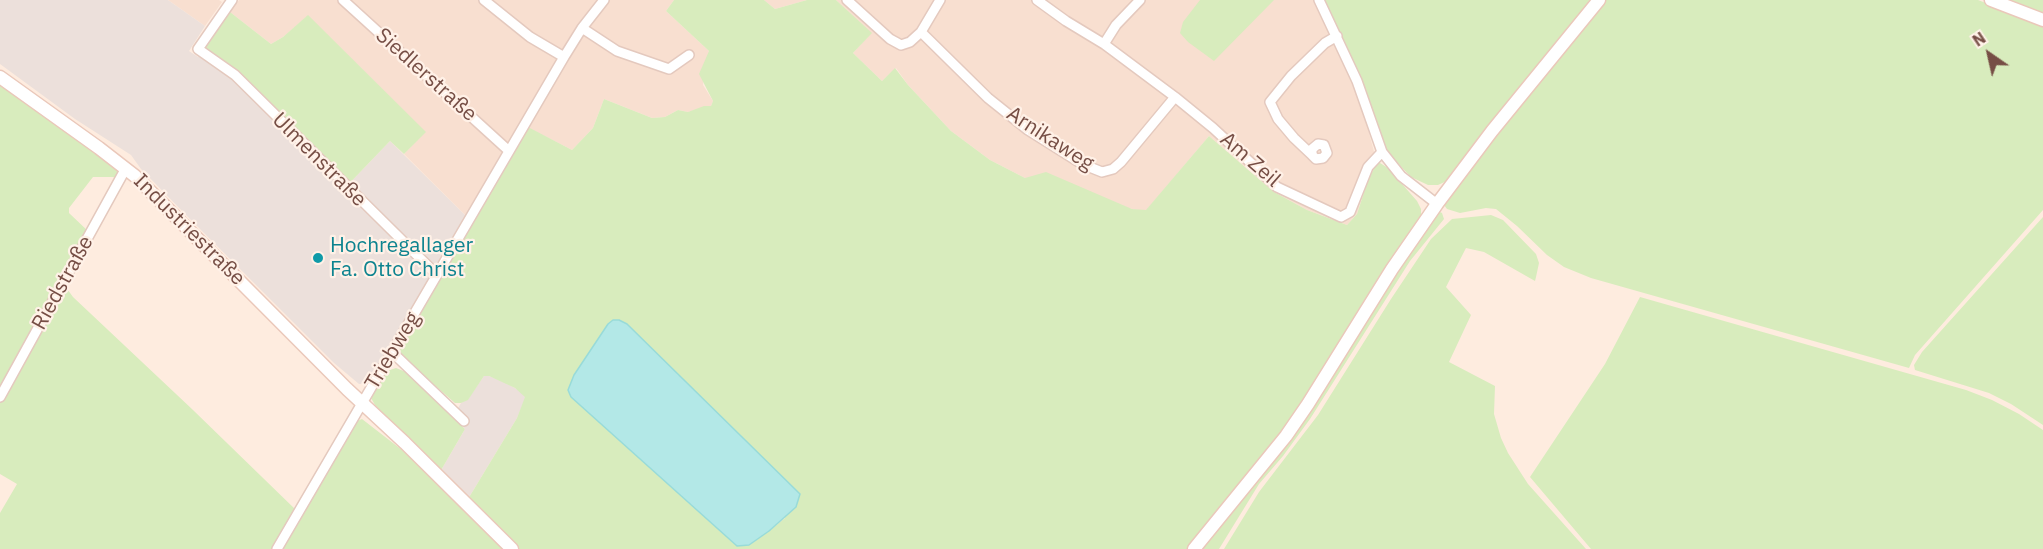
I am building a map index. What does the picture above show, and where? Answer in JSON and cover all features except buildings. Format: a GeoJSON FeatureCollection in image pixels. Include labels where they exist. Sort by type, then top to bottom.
{"type":"FeatureCollection","features":[{"type":"Feature","properties":{"kind":"street","name":"Ulmenstraße"},"geometry":{"type":"LineString","coordinates":[[232,0],[198,49],[235,75],[437,275]]}},
{"type":"Feature","properties":{"kind":"street","name":"Siedlerstraße"},"geometry":{"type":"LineString","coordinates":[[343,0],[509,151]]}},
{"type":"Feature","properties":{"kind":"street"},"geometry":{"type":"LineString","coordinates":[[484,0],[530,37],[564,57]]}},
{"type":"Feature","properties":{"kind":"street","name":"Triebweg"},"geometry":{"type":"LineString","coordinates":[[278,549],[564,57],[582,28],[604,0]]}},
{"type":"Feature","properties":{"kind":"street"},"geometry":{"type":"LineString","coordinates":[[848,0],[890,39],[901,45],[910,42],[921,32],[940,0]]}},
{"type":"Feature","properties":{"kind":"street","name":"Am Zeil"},"geometry":{"type":"LineString","coordinates":[[1037,0],[1104,44],[1175,97],[1213,128],[1277,187],[1341,217],[1350,212],[1368,167],[1382,152]]}},
{"type":"Feature","properties":{"kind":"street"},"geometry":{"type":"LineString","coordinates":[[1104,44],[1116,25],[1140,0]]}},
{"type":"Feature","properties":{"kind":"street"},"geometry":{"type":"LineString","coordinates":[[1319,0],[1357,81],[1382,152],[1401,176],[1437,204]]}},
{"type":"Feature","properties":{"kind":"street"},"geometry":{"type":"LineString","coordinates":[[1194,549],[1292,428],[1403,253],[1437,204],[1492,131],[1599,0]]}},
{"type":"Feature","properties":{"kind":"street"},"geometry":{"type":"LineString","coordinates":[[1991,0],[2043,20]]}},
{"type":"Feature","properties":{"kind":"street"},"geometry":{"type":"LineString","coordinates":[[582,28],[617,51],[669,69],[689,55]]}},
{"type":"Feature","properties":{"kind":"street","name":"Arnikaweg"},"geometry":{"type":"LineString","coordinates":[[921,32],[988,98],[1028,130],[1082,164],[1102,172],[1113,169],[1121,162],[1175,97]]}},
{"type":"Feature","properties":{"kind":"street"},"geometry":{"type":"LineString","coordinates":[[1312,155],[1278,119],[1270,102],[1291,76],[1325,43],[1337,36]]}},
{"type":"Feature","properties":{"kind":"street","name":"Industriestraße"},"geometry":{"type":"LineString","coordinates":[[0,77],[126,168],[512,549]]}},
{"type":"Feature","properties":{"kind":"street","name":"Riedstraße"},"geometry":{"type":"LineString","coordinates":[[0,397],[126,168]]}},
{"type":"Feature","properties":{"kind":"street"},"geometry":{"type":"LineString","coordinates":[[393,353],[464,421]]}},
{"type":"Feature","properties":{"kind":"shaded area"},"geometry":{"type":"Polygon","coordinates":[[[0,0],[168,0],[205,26],[189,51],[198,57],[201,54],[231,75],[343,190],[390,141],[466,216],[369,383],[359,384],[334,363],[141,169],[131,155],[75,119],[0,64],[0,0]]]}},
{"type":"Feature","properties":{"kind":"shaded area"},"geometry":{"type":"Polygon","coordinates":[[[168,0],[219,0],[222,2],[205,26],[168,0]]]}},
{"type":"Feature","properties":{"kind":"shaded area"},"geometry":{"type":"Polygon","coordinates":[[[239,0],[674,0],[666,11],[709,51],[703,85],[713,101],[708,107],[688,112],[678,110],[665,117],[652,118],[604,99],[593,128],[572,150],[521,124],[466,216],[404,154],[425,132],[308,16],[271,44],[230,12],[239,0]]]}},
{"type":"Feature","properties":{"kind":"shaded area"},"geometry":{"type":"Polygon","coordinates":[[[764,0],[807,0],[775,9],[764,0]]]}},
{"type":"Feature","properties":{"kind":"shaded area"},"geometry":{"type":"Polygon","coordinates":[[[836,0],[1314,0],[1355,90],[1377,163],[1368,180],[1357,214],[1347,225],[1307,210],[1274,192],[1209,136],[1146,211],[1025,178],[990,160],[951,131],[908,85],[896,68],[882,81],[853,53],[871,33],[836,0]]]}},
{"type":"Feature","properties":{"kind":"shaded area"},"geometry":{"type":"Polygon","coordinates":[[[484,376],[502,381],[522,392],[526,397],[517,418],[468,499],[440,472],[465,429],[453,417],[461,403],[468,399],[484,376]]]}},
{"type":"Feature","properties":{"kind":"green space"},"geometry":{"type":"Polygon","coordinates":[[[674,0],[764,0],[775,9],[807,0],[836,0],[872,33],[853,53],[882,81],[895,68],[951,131],[990,160],[1025,178],[1046,172],[1132,209],[1146,210],[1209,136],[1274,192],[1307,210],[1347,225],[1357,214],[1368,180],[1377,163],[1380,163],[1388,168],[1417,201],[1421,209],[1421,217],[1293,418],[1188,549],[518,549],[468,499],[517,418],[525,397],[515,388],[489,376],[484,376],[468,400],[455,403],[401,356],[400,347],[528,127],[572,150],[593,128],[604,99],[652,118],[665,117],[678,110],[688,112],[711,106],[713,101],[699,74],[709,51],[666,11],[674,0]],[[613,320],[568,390],[572,397],[737,546],[749,545],[785,518],[627,324],[613,320]]]}},
{"type":"Feature","properties":{"kind":"green space"},"geometry":{"type":"Polygon","coordinates":[[[1200,0],[1274,0],[1214,61],[1188,42],[1180,33],[1183,22],[1200,0]]]}},
{"type":"Feature","properties":{"kind":"green space"},"geometry":{"type":"Polygon","coordinates":[[[1324,0],[1593,0],[1449,180],[1438,185],[1428,185],[1411,177],[1388,153],[1364,88],[1324,0]]]}},
{"type":"Feature","properties":{"kind":"green space"},"geometry":{"type":"Polygon","coordinates":[[[1605,0],[1978,0],[2043,25],[2043,210],[1915,355],[1909,368],[1591,278],[1564,267],[1547,255],[1496,209],[1486,208],[1460,213],[1447,209],[1444,205],[1445,200],[1605,0]]]}},
{"type":"Feature","properties":{"kind":"green space"},"geometry":{"type":"Polygon","coordinates":[[[2002,0],[2043,0],[2043,16],[2002,0]]]}},
{"type":"Feature","properties":{"kind":"green space"},"geometry":{"type":"Polygon","coordinates":[[[230,12],[271,44],[283,37],[308,15],[426,132],[404,154],[390,141],[343,190],[231,75],[201,54],[230,12]]]}},
{"type":"Feature","properties":{"kind":"green space"},"geometry":{"type":"Polygon","coordinates":[[[0,83],[121,171],[117,179],[93,177],[69,208],[69,213],[89,232],[62,282],[73,297],[297,511],[353,423],[362,419],[411,457],[505,549],[0,549],[0,513],[17,484],[0,474],[0,83]]]}},
{"type":"Feature","properties":{"kind":"green space"},"geometry":{"type":"Polygon","coordinates":[[[1440,212],[1444,219],[1410,261],[1310,419],[1259,484],[1219,549],[1200,549],[1411,249],[1436,214],[1440,212]]]}},
{"type":"Feature","properties":{"kind":"green space"},"geometry":{"type":"Polygon","coordinates":[[[1491,215],[1503,220],[1536,254],[1539,263],[1535,281],[1484,252],[1466,248],[1446,287],[1471,315],[1449,362],[1495,386],[1494,414],[1508,453],[1528,484],[1586,549],[1224,549],[1259,492],[1318,415],[1431,239],[1452,219],[1491,215]]]}},
{"type":"Feature","properties":{"kind":"green space"},"geometry":{"type":"Polygon","coordinates":[[[2043,217],[2043,425],[1989,393],[1915,370],[1914,365],[1922,352],[2043,217]]]}},
{"type":"Feature","properties":{"kind":"green space"},"geometry":{"type":"Polygon","coordinates":[[[1640,297],[1966,390],[2019,414],[2043,430],[2043,549],[1591,549],[1530,477],[1605,364],[1640,297]]]}},
{"type":"Feature","properties":{"kind":"green space"},"geometry":{"type":"Polygon","coordinates":[[[396,368],[406,372],[465,429],[440,472],[375,405],[371,398],[383,374],[396,368]]]}},
{"type":"Feature","properties":{"kind":"water"},"geometry":{"type":"Polygon","coordinates":[[[613,320],[627,324],[800,494],[796,507],[749,545],[737,546],[571,397],[568,390],[574,375],[613,320]]]}},
{"type":"Feature","properties":{"kind":"place","name":"Hochregallager Fa. Otto Christ"},"geometry":{"type":"Point","coordinates":[318,258]}}]}
